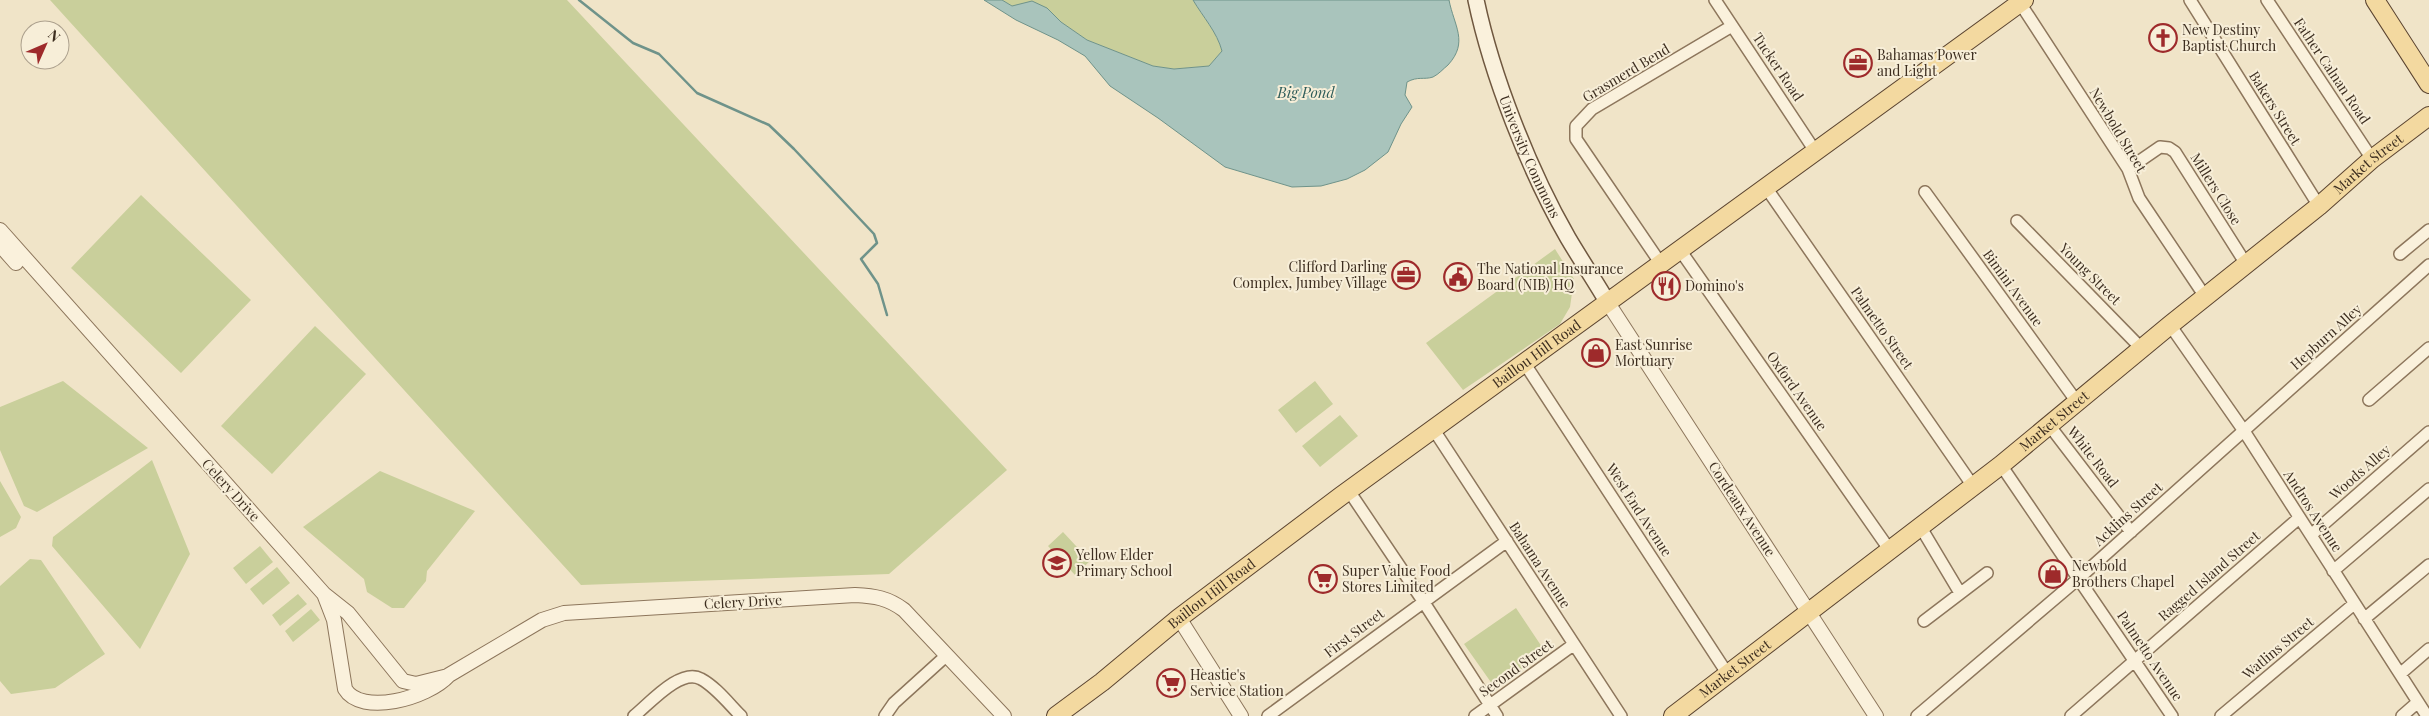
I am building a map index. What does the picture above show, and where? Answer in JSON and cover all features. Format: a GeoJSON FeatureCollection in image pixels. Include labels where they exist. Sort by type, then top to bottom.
{"type":"FeatureCollection","features":[{"type":"Feature","properties":{"kind":"main road","name":"University Commons"},"geometry":{"type":"LineString","coordinates":[[1476,0],[1483,32],[1503,91],[1535,169],[1567,237],[1608,303]]}},
{"type":"Feature","properties":{"kind":"main road"},"geometry":{"type":"LineString","coordinates":[[2375,0],[2429,84]]}},
{"type":"Feature","properties":{"kind":"main road","name":"Baillou Hill Road"},"geometry":{"type":"LineString","coordinates":[[1056,716],[1102,682],[1179,618],[1349,491],[1525,364],[1765,186],[2022,2]]}},
{"type":"Feature","properties":{"kind":"main road","name":"Market Street"},"geometry":{"type":"LineString","coordinates":[[1672,716],[2001,465],[2318,206],[2372,159],[2429,116]]}},
{"type":"Feature","properties":{"kind":"street","name":"Tucker Road"},"geometry":{"type":"LineString","coordinates":[[1715,0],[1816,151]]}},
{"type":"Feature","properties":{"kind":"street","name":"Bakers Street"},"geometry":{"type":"LineString","coordinates":[[2190,0],[2318,206]]}},
{"type":"Feature","properties":{"kind":"street","name":"Father Calnan Road"},"geometry":{"type":"LineString","coordinates":[[2267,0],[2372,159]]}},
{"type":"Feature","properties":{"kind":"street","name":"Newbold Street"},"geometry":{"type":"LineString","coordinates":[[2022,2],[2128,169],[2139,198],[2206,298]]}},
{"type":"Feature","properties":{"kind":"street","name":"Grasmerd Bend"},"geometry":{"type":"LineString","coordinates":[[1661,264],[1576,139],[1576,126],[1592,109],[1732,26]]}},
{"type":"Feature","properties":{"kind":"street","name":"Millers Close"},"geometry":{"type":"LineString","coordinates":[[2128,169],[2160,147],[2169,148],[2175,152],[2246,264]]}},
{"type":"Feature","properties":{"kind":"street","name":"Palmetto Street"},"geometry":{"type":"LineString","coordinates":[[1765,186],[1973,486]]}},
{"type":"Feature","properties":{"kind":"street","name":"Bimini Avenue"},"geometry":{"type":"LineString","coordinates":[[1925,192],[2077,402]]}},
{"type":"Feature","properties":{"kind":"street","name":"Young Street"},"geometry":{"type":"LineString","coordinates":[[2017,221],[2142,349]]}},
{"type":"Feature","properties":{"kind":"street","name":"Celery Drive"},"geometry":{"type":"LineString","coordinates":[[0,230],[324,594],[348,613],[403,680],[416,684],[449,675]]}},
{"type":"Feature","properties":{"kind":"street"},"geometry":{"type":"LineString","coordinates":[[2400,254],[2429,230]]}},
{"type":"Feature","properties":{"kind":"street","name":"Celery Drive"},"geometry":{"type":"LineString","coordinates":[[0,245],[107,359],[138,387]]}},
{"type":"Feature","properties":{"kind":"street","name":"Oxford Avenue"},"geometry":{"type":"LineString","coordinates":[[1680,250],[1890,550]]}},
{"type":"Feature","properties":{"kind":"street","name":"Hepburn Alley"},"geometry":{"type":"LineString","coordinates":[[2244,431],[2429,265]]}},
{"type":"Feature","properties":{"kind":"street","name":"Cordeaux Avenue"},"geometry":{"type":"LineString","coordinates":[[1608,303],[1876,716]]}},
{"type":"Feature","properties":{"kind":"street","name":"Andros Avenue"},"geometry":{"type":"LineString","coordinates":[[2170,325],[2244,431],[2427,716]]}},
{"type":"Feature","properties":{"kind":"street"},"geometry":{"type":"LineString","coordinates":[[2369,400],[2429,348]]}},
{"type":"Feature","properties":{"kind":"street","name":"West End Avenue"},"geometry":{"type":"LineString","coordinates":[[1525,364],[1727,673]]}},
{"type":"Feature","properties":{"kind":"street","name":"White Road"},"geometry":{"type":"LineString","coordinates":[[2049,425],[2131,532]]}},
{"type":"Feature","properties":{"kind":"street","name":"Bahama Avenue"},"geometry":{"type":"LineString","coordinates":[[1434,430],[1621,716]]}},
{"type":"Feature","properties":{"kind":"street","name":"Acklins Street"},"geometry":{"type":"LineString","coordinates":[[1917,716],[2078,579],[2244,431]]}},
{"type":"Feature","properties":{"kind":"street","name":"Woods Alley"},"geometry":{"type":"LineString","coordinates":[[2311,535],[2429,432]]}},
{"type":"Feature","properties":{"kind":"street","name":"Palmetto Avenue"},"geometry":{"type":"LineString","coordinates":[[2001,465],[2172,716]]}},
{"type":"Feature","properties":{"kind":"street"},"geometry":{"type":"LineString","coordinates":[[2333,571],[2429,489]]}},
{"type":"Feature","properties":{"kind":"street"},"geometry":{"type":"LineString","coordinates":[[1349,491],[1497,716]]}},
{"type":"Feature","properties":{"kind":"street","name":"Ragged Island Street"},"geometry":{"type":"LineString","coordinates":[[2071,716],[2299,518]]}},
{"type":"Feature","properties":{"kind":"street"},"geometry":{"type":"LineString","coordinates":[[1920,526],[1960,593]]}},
{"type":"Feature","properties":{"kind":"street","name":"First Street"},"geometry":{"type":"LineString","coordinates":[[1268,716],[1507,540]]}},
{"type":"Feature","properties":{"kind":"street"},"geometry":{"type":"LineString","coordinates":[[2364,619],[2429,566]]}},
{"type":"Feature","properties":{"kind":"street"},"geometry":{"type":"LineString","coordinates":[[1924,622],[1987,573]]}},
{"type":"Feature","properties":{"kind":"street","name":"Celery Drive"},"geometry":{"type":"LineString","coordinates":[[324,594],[334,620],[348,698],[356,705],[369,710],[410,703],[439,685],[449,675],[542,620],[564,612],[855,595],[878,596],[890,600],[904,610],[1004,716]]}},
{"type":"Feature","properties":{"kind":"street","name":"Watlins Street"},"geometry":{"type":"LineString","coordinates":[[2221,716],[2354,604]]}},
{"type":"Feature","properties":{"kind":"street"},"geometry":{"type":"LineString","coordinates":[[1179,618],[1241,716]]}},
{"type":"Feature","properties":{"kind":"street","name":"Second Street"},"geometry":{"type":"LineString","coordinates":[[1476,716],[1573,645]]}},
{"type":"Feature","properties":{"kind":"street"},"geometry":{"type":"LineString","coordinates":[[2400,674],[2429,649]]}},
{"type":"Feature","properties":{"kind":"street"},"geometry":{"type":"LineString","coordinates":[[885,716],[894,703],[947,655]]}},
{"type":"Feature","properties":{"kind":"street"},"geometry":{"type":"LineString","coordinates":[[634,716],[678,679],[691,675],[701,679],[741,716]]}},
{"type":"Feature","properties":{"kind":"street"},"geometry":{"type":"LineString","coordinates":[[2402,716],[2418,702]]}},
{"type":"Feature","properties":{"kind":"green space"},"geometry":{"type":"Polygon","coordinates":[[[50,0],[567,0],[1007,470],[889,574],[581,585],[50,0]]]}},
{"type":"Feature","properties":{"kind":"green space"},"geometry":{"type":"Polygon","coordinates":[[[1002,0],[1193,0],[1213,31],[1222,51],[1209,66],[1174,69],[1153,66],[1087,40],[1061,22],[1047,8],[1012,6],[1002,0]]]}},
{"type":"Feature","properties":{"kind":"green space"},"geometry":{"type":"Polygon","coordinates":[[[141,195],[251,300],[181,373],[71,268],[141,195]]]}},
{"type":"Feature","properties":{"kind":"green space"},"geometry":{"type":"Polygon","coordinates":[[[1555,249],[1574,279],[1570,307],[1560,324],[1463,390],[1426,343],[1555,249]]]}},
{"type":"Feature","properties":{"kind":"green space"},"geometry":{"type":"Polygon","coordinates":[[[315,326],[366,374],[272,474],[221,426],[315,326]]]}},
{"type":"Feature","properties":{"kind":"green space"},"geometry":{"type":"Polygon","coordinates":[[[63,381],[148,448],[37,512],[24,506],[0,450],[0,407],[63,381]]]}},
{"type":"Feature","properties":{"kind":"green space"},"geometry":{"type":"Polygon","coordinates":[[[1315,381],[1333,404],[1296,433],[1278,410],[1315,381]]]}},
{"type":"Feature","properties":{"kind":"green space"},"geometry":{"type":"Polygon","coordinates":[[[1340,415],[1358,436],[1320,467],[1302,446],[1340,415]]]}},
{"type":"Feature","properties":{"kind":"green space"},"geometry":{"type":"Polygon","coordinates":[[[152,460],[190,554],[140,649],[52,546],[53,537],[152,460]]]}},
{"type":"Feature","properties":{"kind":"green space"},"geometry":{"type":"Polygon","coordinates":[[[380,471],[475,511],[427,571],[426,581],[404,608],[392,608],[367,592],[364,579],[303,527],[380,471]]]}},
{"type":"Feature","properties":{"kind":"green space"},"geometry":{"type":"Polygon","coordinates":[[[0,481],[21,517],[16,528],[0,537],[0,481]]]}},
{"type":"Feature","properties":{"kind":"green space"},"geometry":{"type":"Polygon","coordinates":[[[1063,532],[1090,561],[1075,575],[1048,546],[1063,532]]]}},
{"type":"Feature","properties":{"kind":"green space"},"geometry":{"type":"Polygon","coordinates":[[[260,546],[273,562],[246,584],[233,568],[260,546]]]}},
{"type":"Feature","properties":{"kind":"green space"},"geometry":{"type":"Polygon","coordinates":[[[30,559],[41,560],[105,654],[55,688],[11,694],[0,681],[0,586],[30,559]]]}},
{"type":"Feature","properties":{"kind":"green space"},"geometry":{"type":"Polygon","coordinates":[[[277,567],[290,583],[263,605],[250,589],[277,567]]]}},
{"type":"Feature","properties":{"kind":"green space"},"geometry":{"type":"Polygon","coordinates":[[[298,594],[307,604],[280,626],[272,615],[298,594]]]}},
{"type":"Feature","properties":{"kind":"green space"},"geometry":{"type":"Polygon","coordinates":[[[1516,608],[1546,653],[1495,688],[1464,644],[1516,608]]]}},
{"type":"Feature","properties":{"kind":"green space"},"geometry":{"type":"Polygon","coordinates":[[[311,609],[320,620],[293,642],[285,631],[311,609]]]}},
{"type":"Feature","properties":{"kind":"water","name":"Big Pond"},"geometry":{"type":"Polygon","coordinates":[[[984,0],[1002,0],[1012,6],[1032,1],[1047,8],[1061,22],[1087,40],[1153,66],[1174,69],[1209,66],[1222,51],[1213,31],[1193,0],[1449,0],[1459,41],[1454,57],[1439,73],[1433,77],[1414,79],[1407,82],[1405,95],[1412,107],[1401,124],[1388,152],[1365,170],[1347,179],[1321,186],[1292,187],[1225,167],[1110,86],[1085,56],[1058,40],[1016,20],[984,0]]]}},
{"type":"Feature","properties":{"kind":"waterway"},"geometry":{"type":"LineString","coordinates":[[579,0],[633,43],[659,54],[697,93],[769,125],[794,149],[874,234],[877,243],[861,259],[878,284],[887,315]]}},
{"type":"Feature","properties":{"kind":"place","name":"New Destiny Baptist Church"},"geometry":{"type":"Point","coordinates":[2163,38]}},
{"type":"Feature","properties":{"kind":"place","name":"Bahamas Power and Light"},"geometry":{"type":"Point","coordinates":[1858,63]}},
{"type":"Feature","properties":{"kind":"place","name":"Clifford Darling Complex, Jumbey Village"},"geometry":{"type":"Point","coordinates":[1406,275]}},
{"type":"Feature","properties":{"kind":"place","name":"The National Insurance Board (NIB) HQ"},"geometry":{"type":"Point","coordinates":[1458,277]}},
{"type":"Feature","properties":{"kind":"place","name":"Domino's"},"geometry":{"type":"Point","coordinates":[1666,286]}},
{"type":"Feature","properties":{"kind":"place","name":"East Sunrise Mortuary"},"geometry":{"type":"Point","coordinates":[1596,353]}},
{"type":"Feature","properties":{"kind":"place","name":"Yellow Elder Primary School"},"geometry":{"type":"Point","coordinates":[1057,563]}},
{"type":"Feature","properties":{"kind":"place","name":"Newbold Brothers Chapel"},"geometry":{"type":"Point","coordinates":[2053,574]}},
{"type":"Feature","properties":{"kind":"place","name":"Super Value Food Stores Limited"},"geometry":{"type":"Point","coordinates":[1323,579]}},
{"type":"Feature","properties":{"kind":"place","name":"Heastie's Service Station"},"geometry":{"type":"Point","coordinates":[1171,683]}}]}
